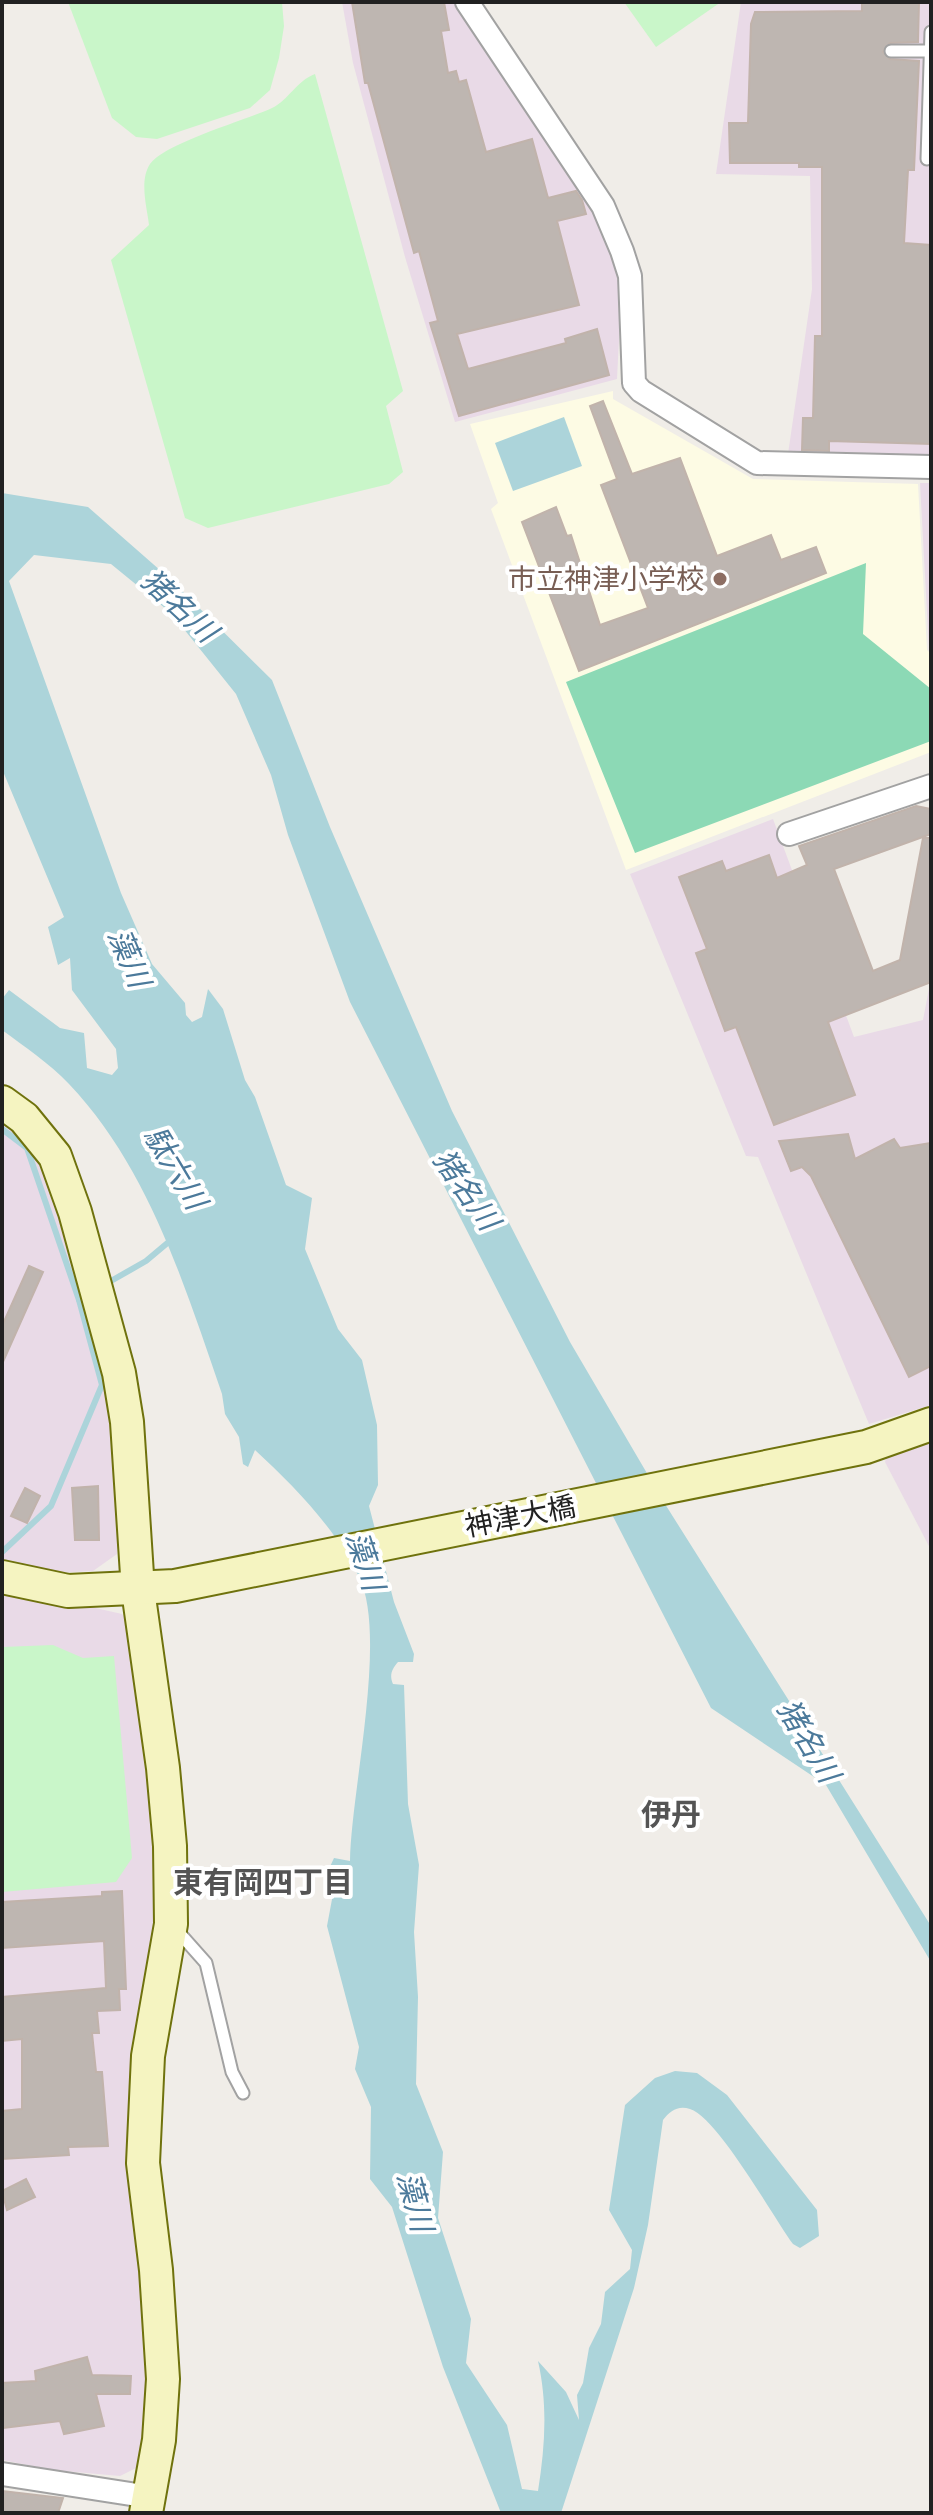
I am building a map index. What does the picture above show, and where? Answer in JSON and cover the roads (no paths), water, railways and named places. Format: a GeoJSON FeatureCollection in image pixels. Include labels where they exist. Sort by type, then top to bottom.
{"type":"FeatureCollection","features":[{"type":"Feature","properties":{"kind":"street"},"geometry":{"type":"LineString","coordinates":[[467,2],[603,206],[630,276],[634,383],[641,391],[757,463],[931,467]]}},
{"type":"Feature","properties":{"kind":"street"},"geometry":{"type":"LineString","coordinates":[[789,834],[931,786]]}},
{"type":"Feature","properties":{"kind":"street"},"geometry":{"type":"LineString","coordinates":[[2,1102],[24,1118],[55,1156],[105,1317],[127,1422],[138,1590],[163,1768],[170,1846],[171,1924],[148,2056],[143,2112],[143,2163],[156,2270],[163,2379],[159,2440],[148,2505],[2,2474]]}},
{"type":"Feature","properties":{"kind":"street","name":"神津大橋"},"geometry":{"type":"LineString","coordinates":[[2,1577],[42,1589],[68,1591],[175,1586],[866,1447],[931,1424]]}},
{"type":"Feature","properties":{"kind":"lane"},"geometry":{"type":"LineString","coordinates":[[927,159],[931,32]]}},
{"type":"Feature","properties":{"kind":"lane"},"geometry":{"type":"LineString","coordinates":[[891,51],[931,51]]}},
{"type":"Feature","properties":{"kind":"lane"},"geometry":{"type":"LineString","coordinates":[[171,1924],[206,1963],[232,2072],[243,2093]]}},
{"type":"Feature","properties":{"kind":"water"},"geometry":{"type":"Polygon","coordinates":[[[564,417],[582,466],[513,491],[495,443],[564,417]]]}},
{"type":"Feature","properties":{"kind":"water"},"geometry":{"type":"Polygon","coordinates":[[[2,493],[88,507],[169,578],[272,680],[330,827],[452,1111],[570,1342],[665,1504],[931,1926],[931,1962],[826,1785],[711,1708],[350,1002],[288,835],[271,775],[236,694],[171,613],[111,564],[34,555],[9,581],[121,893],[152,964],[185,1003],[186,1015],[192,1022],[202,1017],[208,989],[223,1009],[245,1080],[255,1097],[286,1185],[312,1198],[305,1249],[338,1329],[362,1360],[377,1425],[378,1485],[369,1506],[394,1602],[414,1654],[413,1662],[398,1662],[391,1678],[393,1684],[404,1685],[408,1804],[419,1865],[414,1932],[418,1997],[416,2084],[443,2152],[438,2218],[471,2319],[466,2363],[507,2425],[522,2489],[538,2491],[540,2475],[544,2410],[538,2361],[566,2392],[579,2420],[577,2395],[583,2383],[589,2348],[601,2324],[605,2292],[630,2269],[632,2250],[609,2210],[625,2105],[655,2078],[675,2071],[697,2073],[727,2095],[817,2210],[819,2236],[800,2248],[793,2244],[730,2149],[702,2116],[682,2108],[663,2120],[648,2225],[634,2288],[561,2513],[501,2513],[443,2367],[392,2207],[370,2179],[371,2107],[355,2069],[359,2047],[327,1926],[333,1894],[328,1871],[334,1858],[350,1861],[366,1714],[370,1636],[367,1603],[359,1577],[326,1525],[270,1464],[255,1450],[248,1467],[243,1464],[239,1437],[225,1414],[222,1394],[194,1312],[143,1191],[97,1117],[69,1084],[2,1030],[2,999],[9,990],[60,1028],[84,1033],[87,1068],[112,1075],[118,1068],[116,1049],[72,990],[70,958],[58,965],[48,927],[64,917],[2,769],[2,493]]]}},
{"type":"Feature","properties":{"kind":"waterway"},"geometry":{"type":"LineString","coordinates":[[2,1129],[27,1148],[79,1300]]}},
{"type":"Feature","properties":{"kind":"waterway"},"geometry":{"type":"LineString","coordinates":[[104,1285],[146,1261],[171,1240]]}},
{"type":"Feature","properties":{"kind":"waterway"},"geometry":{"type":"LineString","coordinates":[[2,1552],[51,1506],[102,1385],[79,1300],[88,1295]]}},
{"type":"Feature","properties":{"kind":"place","name":"市立神津小学校"},"geometry":{"type":"Point","coordinates":[720,579]}},
{"type":"Feature","properties":{"kind":"district","name":"伊丹"},"geometry":{"type":"Point","coordinates":[671,1815]}},
{"type":"Feature","properties":{"kind":"district","name":"東有岡四丁目"},"geometry":{"type":"Point","coordinates":[263,1883]}},
{"type":"Feature","properties":{"kind":"water label","name":"猪名川"},"geometry":{"type":"Point","coordinates":[179,606]}},
{"type":"Feature","properties":{"kind":"water label","name":"藻川"},"geometry":{"type":"Point","coordinates":[129,958]}},
{"type":"Feature","properties":{"kind":"water label","name":"駄六川"},"geometry":{"type":"Point","coordinates":[175,1168]}},
{"type":"Feature","properties":{"kind":"water label","name":"猪名川"},"geometry":{"type":"Point","coordinates":[466,1190]}},
{"type":"Feature","properties":{"kind":"water label","name":"藻川"},"geometry":{"type":"Point","coordinates":[365,1561]}},
{"type":"Feature","properties":{"kind":"water label","name":"猪名川"},"geometry":{"type":"Point","coordinates":[808,1741]}},
{"type":"Feature","properties":{"kind":"water label","name":"藻川"},"geometry":{"type":"Point","coordinates":[415,2202]}}]}
